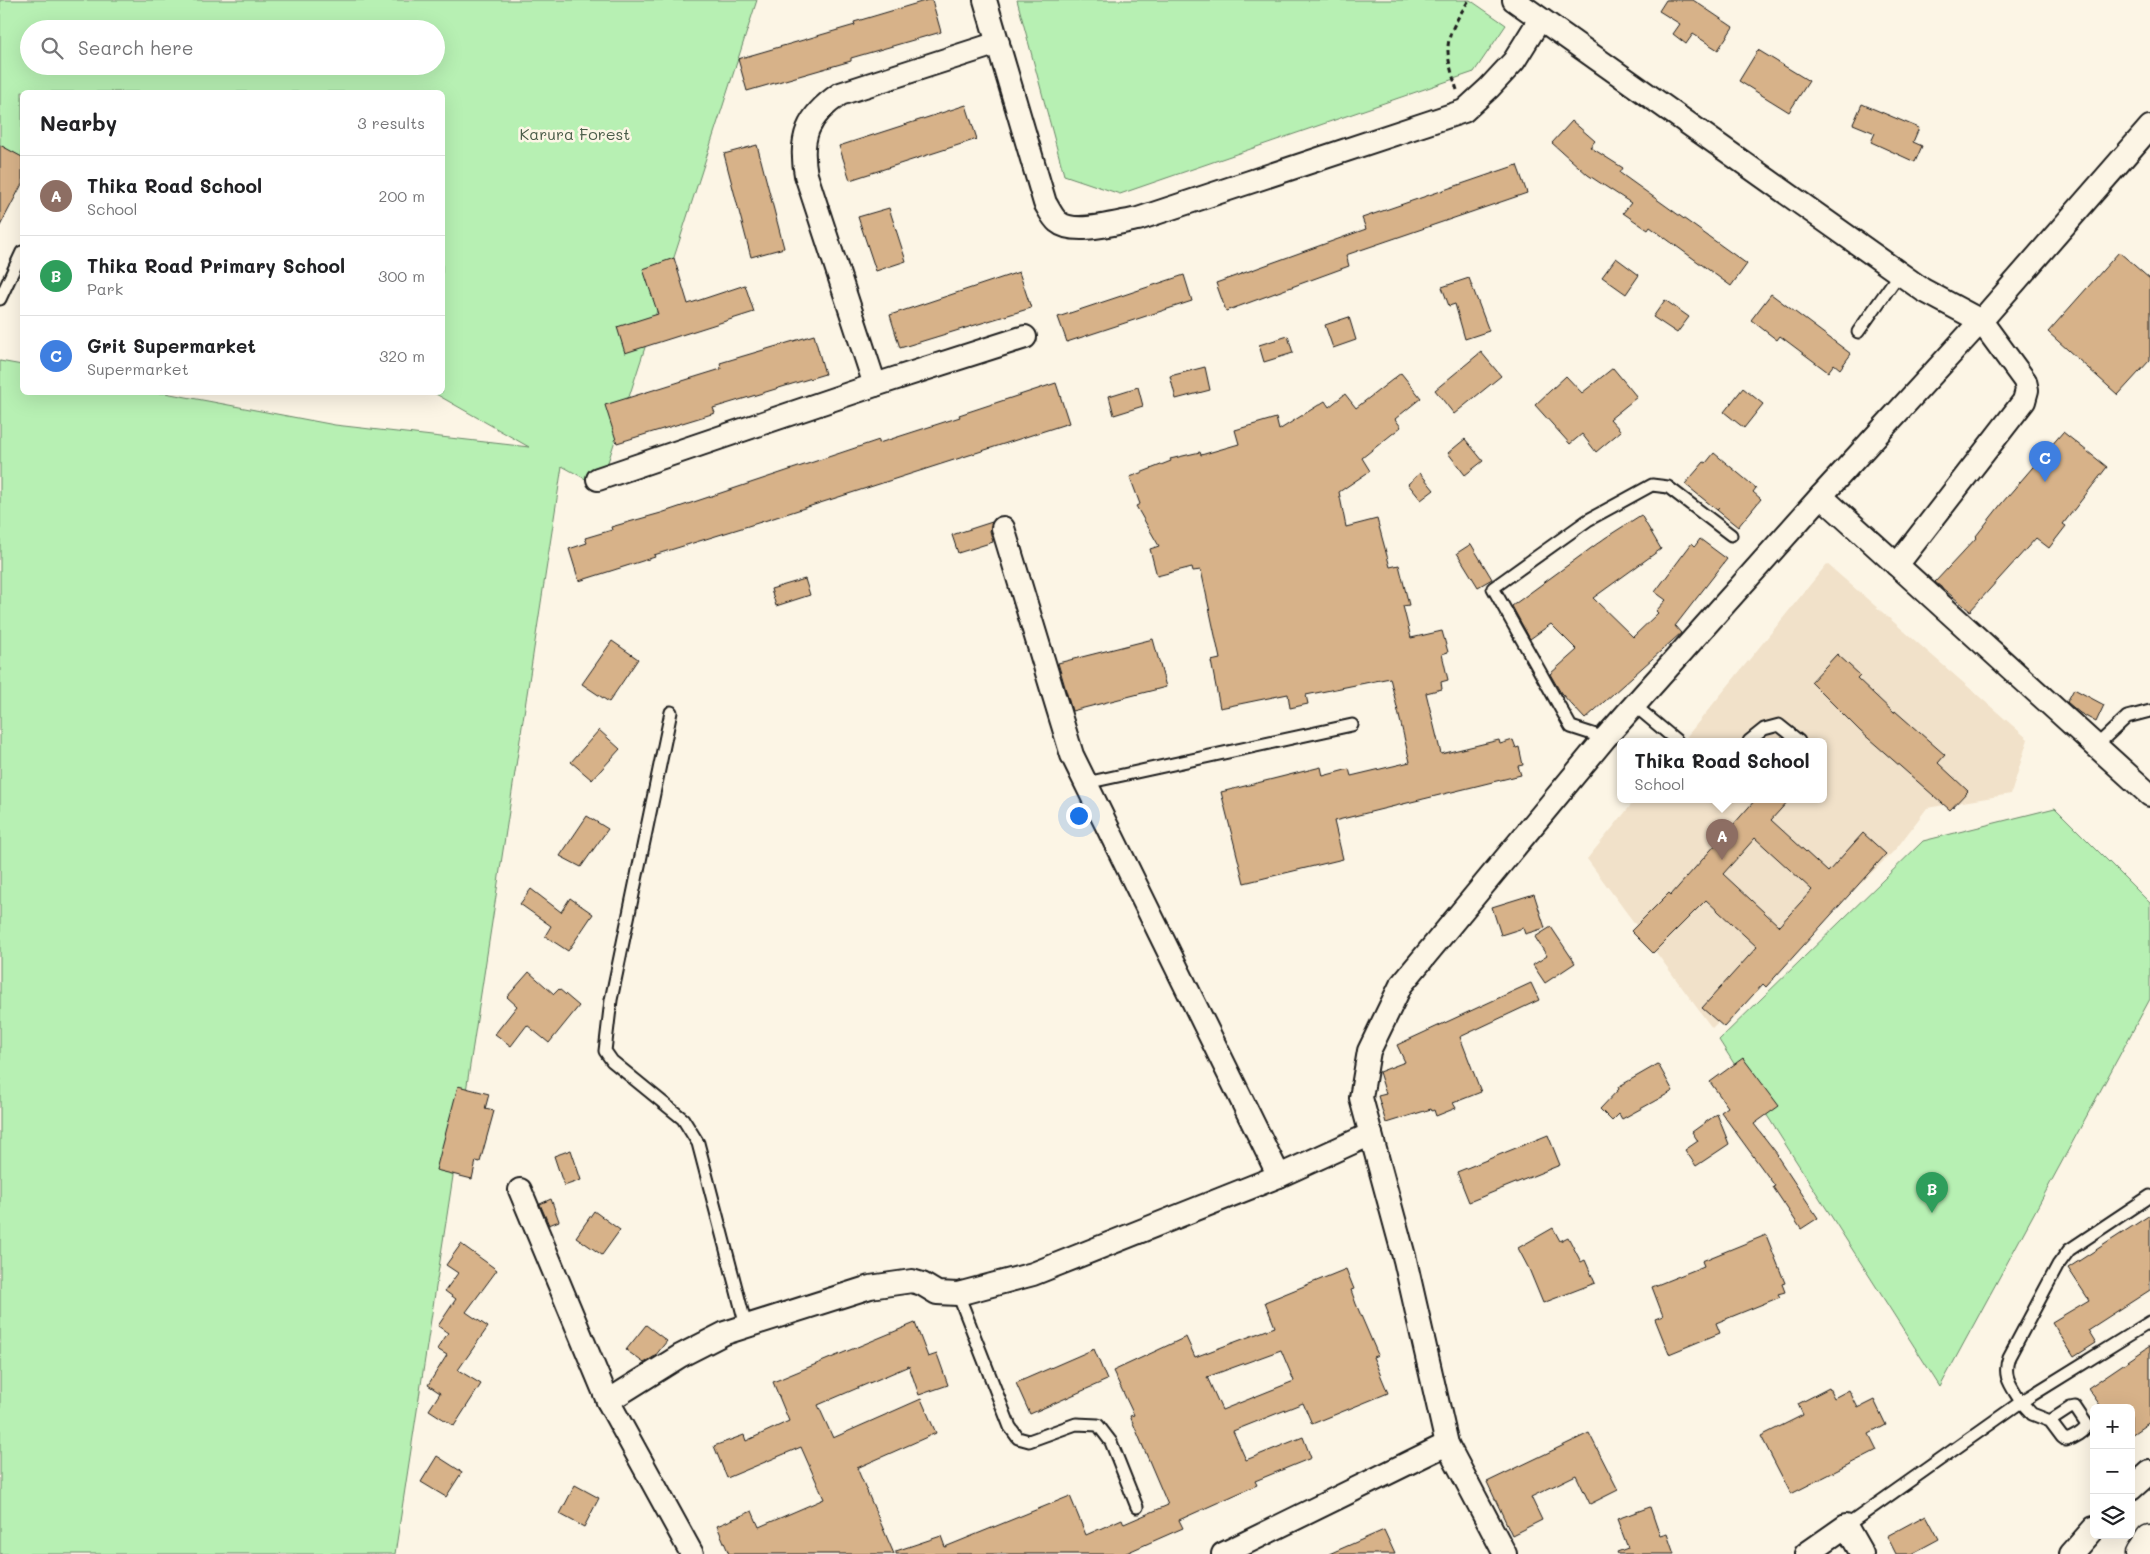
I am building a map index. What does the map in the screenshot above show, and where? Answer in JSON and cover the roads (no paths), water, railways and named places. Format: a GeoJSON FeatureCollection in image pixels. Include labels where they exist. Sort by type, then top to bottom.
{"type":"FeatureCollection","features":[{"type":"Feature","properties":{"kind":"main road"},"geometry":{"type":"LineString","coordinates":[[2140,1554],[2150,1539]]}},
{"type":"Feature","properties":{"kind":"street"},"geometry":{"type":"LineString","coordinates":[[985,0],[1045,203],[1059,224],[1067,228],[1087,228],[1138,219],[1464,110],[1489,88],[1514,61],[1540,19]]}},
{"type":"Feature","properties":{"kind":"street"},"geometry":{"type":"LineString","coordinates":[[1514,0],[1899,274],[1923,290],[1981,321],[2025,381],[2027,390],[2024,401],[1897,565]]}},
{"type":"Feature","properties":{"kind":"street"},"geometry":{"type":"LineString","coordinates":[[875,385],[806,175],[803,156],[804,135],[813,118],[827,102],[840,94],[998,43]]}},
{"type":"Feature","properties":{"kind":"street"},"geometry":{"type":"LineString","coordinates":[[1505,1554],[1447,1444],[1405,1260],[1361,1098],[1369,1051],[1401,985],[1605,738],[1821,496],[1981,321],[2150,127]]}},
{"type":"Feature","properties":{"kind":"street"},"geometry":{"type":"LineString","coordinates":[[598,479],[875,385],[1025,337]]}},
{"type":"Feature","properties":{"kind":"street"},"geometry":{"type":"LineString","coordinates":[[1821,496],[2150,795]]}},
{"type":"Feature","properties":{"kind":"street"},"geometry":{"type":"LineString","coordinates":[[1002,528],[1072,755],[1279,1176]]}},
{"type":"Feature","properties":{"kind":"street"},"geometry":{"type":"LineString","coordinates":[[608,1401],[712,1338],[746,1326],[870,1287],[896,1282],[918,1282],[937,1293],[958,1294],[1033,1274],[1279,1176],[1371,1134]]}},
{"type":"Feature","properties":{"kind":"street"},"geometry":{"type":"LineString","coordinates":[[520,1190],[608,1401],[692,1554]]}},
{"type":"Feature","properties":{"kind":"street"},"geometry":{"type":"LineString","coordinates":[[1223,1554],[1447,1444]]}},
{"type":"Feature","properties":{"kind":"street"},"geometry":{"type":"LineString","coordinates":[[2135,1485],[2150,1472]]}},
{"type":"Feature","properties":{"kind":"street"},"geometry":{"type":"LineString","coordinates":[[1806,1554],[1832,1546],[1846,1526],[1862,1554]]}},
{"type":"Feature","properties":{"kind":"street"},"geometry":{"type":"LineString","coordinates":[[2071,1554],[2090,1533]]}},
{"type":"Feature","properties":{"kind":"lane"},"geometry":{"type":"LineString","coordinates":[[0,300],[20,256]]}},
{"type":"Feature","properties":{"kind":"lane"},"geometry":{"type":"LineString","coordinates":[[1858,332],[1899,274]]}},
{"type":"Feature","properties":{"kind":"lane"},"geometry":{"type":"LineString","coordinates":[[11,276],[20,280]]}},
{"type":"Feature","properties":{"kind":"lane"},"geometry":{"type":"LineString","coordinates":[[1605,738],[1571,727],[1493,588],[1588,520],[1652,485],[1668,487],[1731,535]]}},
{"type":"Feature","properties":{"kind":"lane"},"geometry":{"type":"LineString","coordinates":[[1634,705],[1673,738]]}},
{"type":"Feature","properties":{"kind":"lane"},"geometry":{"type":"LineString","coordinates":[[671,712],[612,1000],[605,1051],[612,1061],[682,1119],[698,1143],[746,1326]]}},
{"type":"Feature","properties":{"kind":"lane"},"geometry":{"type":"LineString","coordinates":[[2096,746],[2128,717],[2150,712]]}},
{"type":"Feature","properties":{"kind":"lane"},"geometry":{"type":"LineString","coordinates":[[1086,783],[1352,726]]}},
{"type":"Feature","properties":{"kind":"lane"},"geometry":{"type":"LineString","coordinates":[[1753,738],[1764,729],[1779,726],[1795,738]]}},
{"type":"Feature","properties":{"kind":"lane"},"geometry":{"type":"LineString","coordinates":[[2050,1421],[2032,1414],[2021,1402],[2008,1380],[2005,1368],[2009,1357],[2058,1265],[2069,1250],[2150,1196]]}},
{"type":"Feature","properties":{"kind":"lane"},"geometry":{"type":"LineString","coordinates":[[958,1294],[1010,1428],[1018,1438],[1029,1442],[1076,1424],[1098,1425],[1111,1442],[1137,1506]]}},
{"type":"Feature","properties":{"kind":"lane"},"geometry":{"type":"LineString","coordinates":[[1846,1526],[2021,1402],[2150,1322]]}},
{"type":"Feature","properties":{"kind":"place","name":"Grit Supermarket"},"geometry":{"type":"Point","coordinates":[2045,482]}},
{"type":"Feature","properties":{"kind":"place","name":"Thika Road School"},"geometry":{"type":"Point","coordinates":[1722,860]}},
{"type":"Feature","properties":{"kind":"place","name":"Thika Road Primary School"},"geometry":{"type":"Point","coordinates":[1932,1213]}},
{"type":"Feature","properties":{"kind":"park label","name":"Karura Forest"},"geometry":{"type":"Point","coordinates":[575,133]}}]}
